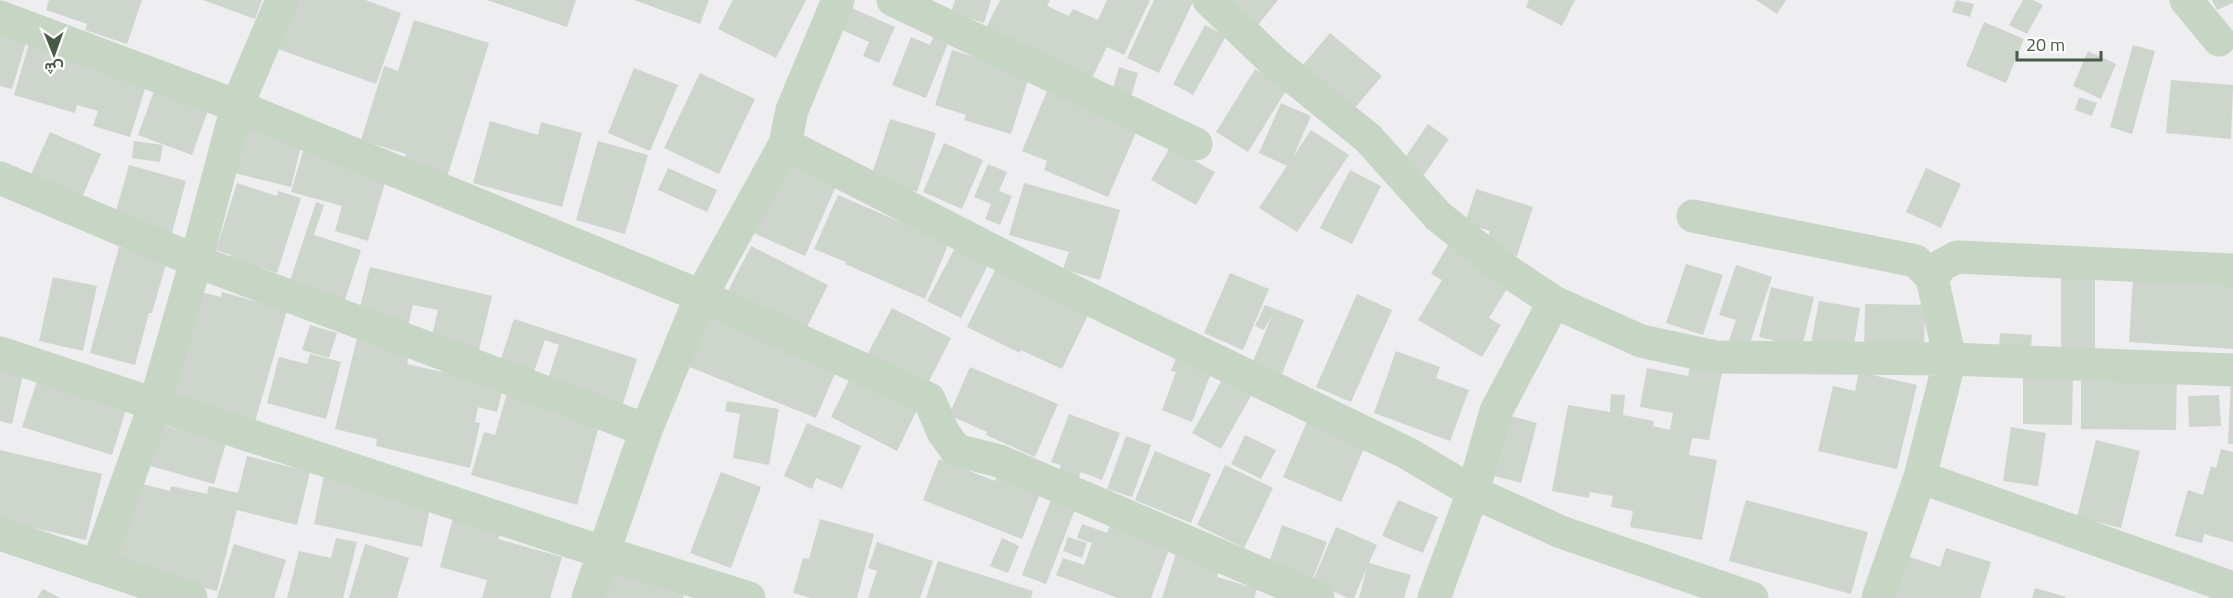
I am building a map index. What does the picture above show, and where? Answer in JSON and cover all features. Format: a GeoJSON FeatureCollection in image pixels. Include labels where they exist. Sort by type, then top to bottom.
{"type":"FeatureCollection","features":[{"type":"Feature","properties":{"kind":"street"},"geometry":{"type":"LineString","coordinates":[[97,567],[155,404],[237,106],[282,0]]}},
{"type":"Feature","properties":{"kind":"street"},"geometry":{"type":"LineString","coordinates":[[588,598],[646,430],[701,296],[784,144],[792,110],[838,0]]}},
{"type":"Feature","properties":{"kind":"street"},"geometry":{"type":"LineString","coordinates":[[893,0],[1196,144]]}},
{"type":"Feature","properties":{"kind":"street"},"geometry":{"type":"LineString","coordinates":[[1209,0],[1274,62],[1368,138],[1438,216],[1506,270],[1554,302],[1641,341],[1715,357],[1950,359],[2233,370]]}},
{"type":"Feature","properties":{"kind":"street"},"geometry":{"type":"LineString","coordinates":[[2186,0],[2219,40]]}},
{"type":"Feature","properties":{"kind":"street"},"geometry":{"type":"LineString","coordinates":[[0,17],[237,106],[701,296],[929,399],[943,432],[956,450],[999,461],[1318,598]]}},
{"type":"Feature","properties":{"kind":"street"},"geometry":{"type":"LineString","coordinates":[[784,144],[1054,282],[1407,453],[1473,492],[1561,532],[1752,598]]}},
{"type":"Feature","properties":{"kind":"street"},"geometry":{"type":"LineString","coordinates":[[0,178],[196,261],[646,430]]}},
{"type":"Feature","properties":{"kind":"street"},"geometry":{"type":"LineString","coordinates":[[1693,216],[1916,261],[1932,278],[1950,359],[1920,477],[1878,598]]}},
{"type":"Feature","properties":{"kind":"street"},"geometry":{"type":"LineString","coordinates":[[1932,278],[1942,265],[1957,257],[2233,270]]}},
{"type":"Feature","properties":{"kind":"street"},"geometry":{"type":"LineString","coordinates":[[1434,598],[1473,492],[1496,411],[1554,302]]}},
{"type":"Feature","properties":{"kind":"street"},"geometry":{"type":"LineString","coordinates":[[0,353],[602,552],[749,598]]}},
{"type":"Feature","properties":{"kind":"street"},"geometry":{"type":"LineString","coordinates":[[1920,477],[2233,588]]}},
{"type":"Feature","properties":{"kind":"street"},"geometry":{"type":"LineString","coordinates":[[0,534],[191,598]]}},
{"type":"Feature","properties":{"kind":"building"},"geometry":{"type":"Polygon","coordinates":[[[49,0],[142,0],[127,44],[85,30],[87,24],[46,10],[49,0]]]}},
{"type":"Feature","properties":{"kind":"building"},"geometry":{"type":"Polygon","coordinates":[[[203,0],[262,0],[255,19],[203,0]]]}},
{"type":"Feature","properties":{"kind":"building"},"geometry":{"type":"Polygon","coordinates":[[[292,0],[365,0],[401,13],[376,84],[275,48],[292,0]]]}},
{"type":"Feature","properties":{"kind":"building"},"geometry":{"type":"Polygon","coordinates":[[[487,0],[576,0],[567,27],[487,0]]]}},
{"type":"Feature","properties":{"kind":"building"},"geometry":{"type":"Polygon","coordinates":[[[634,0],[709,0],[700,24],[634,0]]]}},
{"type":"Feature","properties":{"kind":"building"},"geometry":{"type":"Polygon","coordinates":[[[733,0],[806,0],[776,58],[718,29],[733,0]]]}},
{"type":"Feature","properties":{"kind":"building"},"geometry":{"type":"Polygon","coordinates":[[[955,0],[991,0],[984,23],[951,12],[955,0]]]}},
{"type":"Feature","properties":{"kind":"building"},"geometry":{"type":"Polygon","coordinates":[[[1000,0],[1050,0],[1047,6],[1069,16],[1073,9],[1098,20],[1107,0],[1150,0],[1124,55],[1107,47],[1092,78],[986,28],[1000,0]]]}},
{"type":"Feature","properties":{"kind":"building"},"geometry":{"type":"Polygon","coordinates":[[[1154,0],[1194,0],[1159,73],[1127,58],[1154,0]]]}},
{"type":"Feature","properties":{"kind":"building"},"geometry":{"type":"Polygon","coordinates":[[[1214,0],[1278,0],[1254,30],[1214,0]]]}},
{"type":"Feature","properties":{"kind":"building"},"geometry":{"type":"Polygon","coordinates":[[[1529,0],[1575,0],[1562,26],[1526,7],[1529,0]]]}},
{"type":"Feature","properties":{"kind":"building"},"geometry":{"type":"Polygon","coordinates":[[[1756,0],[1786,0],[1777,14],[1756,0]]]}},
{"type":"Feature","properties":{"kind":"building"},"geometry":{"type":"Polygon","coordinates":[[[1956,0],[1974,4],[1970,17],[1952,12],[1956,0]]]}},
{"type":"Feature","properties":{"kind":"building"},"geometry":{"type":"Polygon","coordinates":[[[2023,0],[2033,0],[2043,5],[2027,34],[2009,25],[2023,0]]]}},
{"type":"Feature","properties":{"kind":"building"},"geometry":{"type":"Polygon","coordinates":[[[2212,0],[2233,0],[2233,3],[2217,10],[2212,0]]]}},
{"type":"Feature","properties":{"kind":"building"},"geometry":{"type":"Polygon","coordinates":[[[847,6],[895,27],[879,63],[863,56],[869,42],[838,28],[847,6]]]}},
{"type":"Feature","properties":{"kind":"building"},"geometry":{"type":"Polygon","coordinates":[[[414,20],[489,43],[447,177],[404,163],[406,154],[361,140],[384,66],[398,71],[414,20]]]}},
{"type":"Feature","properties":{"kind":"building"},"geometry":{"type":"Polygon","coordinates":[[[1984,22],[2024,39],[2006,83],[1966,66],[1984,22]]]}},
{"type":"Feature","properties":{"kind":"building"},"geometry":{"type":"Polygon","coordinates":[[[1205,25],[1226,36],[1193,95],[1173,84],[1205,25]]]}},
{"type":"Feature","properties":{"kind":"building"},"geometry":{"type":"Polygon","coordinates":[[[0,31],[27,39],[12,89],[0,86],[0,31]]]}},
{"type":"Feature","properties":{"kind":"building"},"geometry":{"type":"Polygon","coordinates":[[[1330,33],[1382,76],[1348,116],[1297,72],[1330,33]]]}},
{"type":"Feature","properties":{"kind":"building"},"geometry":{"type":"Polygon","coordinates":[[[934,35],[949,41],[926,98],[892,85],[911,37],[930,45],[934,35]]]}},
{"type":"Feature","properties":{"kind":"building"},"geometry":{"type":"Polygon","coordinates":[[[30,40],[149,76],[130,137],[93,126],[98,111],[77,105],[75,113],[14,95],[30,40]]]}},
{"type":"Feature","properties":{"kind":"building"},"geometry":{"type":"Polygon","coordinates":[[[2133,45],[2155,51],[2132,134],[2110,127],[2133,45]]]}},
{"type":"Feature","properties":{"kind":"building"},"geometry":{"type":"Polygon","coordinates":[[[952,50],[1030,74],[1011,134],[964,120],[966,115],[935,105],[952,50]]]}},
{"type":"Feature","properties":{"kind":"building"},"geometry":{"type":"Polygon","coordinates":[[[2088,51],[2116,64],[2101,99],[2073,86],[2088,51]]]}},
{"type":"Feature","properties":{"kind":"building"},"geometry":{"type":"Polygon","coordinates":[[[1119,67],[1138,73],[1131,97],[1112,92],[1119,67]]]}},
{"type":"Feature","properties":{"kind":"building"},"geometry":{"type":"Polygon","coordinates":[[[634,68],[678,85],[650,151],[608,133],[634,68]]]}},
{"type":"Feature","properties":{"kind":"building"},"geometry":{"type":"Polygon","coordinates":[[[1255,69],[1287,89],[1248,152],[1216,132],[1255,69]]]}},
{"type":"Feature","properties":{"kind":"building"},"geometry":{"type":"Polygon","coordinates":[[[700,73],[755,99],[719,174],[664,148],[700,73]]]}},
{"type":"Feature","properties":{"kind":"building"},"geometry":{"type":"Polygon","coordinates":[[[158,80],[212,99],[192,155],[138,135],[158,80]]]}},
{"type":"Feature","properties":{"kind":"building"},"geometry":{"type":"Polygon","coordinates":[[[2171,80],[2233,85],[2231,139],[2166,133],[2171,80]]]}},
{"type":"Feature","properties":{"kind":"building"},"geometry":{"type":"Polygon","coordinates":[[[1047,91],[1137,130],[1108,197],[1044,170],[1047,161],[1022,151],[1047,91]]]}},
{"type":"Feature","properties":{"kind":"building"},"geometry":{"type":"Polygon","coordinates":[[[2079,97],[2097,103],[2092,116],[2075,110],[2079,97]]]}},
{"type":"Feature","properties":{"kind":"building"},"geometry":{"type":"Polygon","coordinates":[[[1281,103],[1311,116],[1293,157],[1311,130],[1349,155],[1297,232],[1259,208],[1287,166],[1259,153],[1281,103]]]}},
{"type":"Feature","properties":{"kind":"building"},"geometry":{"type":"Polygon","coordinates":[[[890,119],[936,133],[917,192],[871,177],[890,119]]]}},
{"type":"Feature","properties":{"kind":"building"},"geometry":{"type":"Polygon","coordinates":[[[490,121],[538,135],[541,122],[582,133],[562,207],[473,183],[490,121]]]}},
{"type":"Feature","properties":{"kind":"building"},"geometry":{"type":"Polygon","coordinates":[[[238,122],[303,138],[291,187],[226,171],[238,122]]]}},
{"type":"Feature","properties":{"kind":"building"},"geometry":{"type":"Polygon","coordinates":[[[1428,124],[1449,139],[1419,182],[1398,168],[1428,124]]]}},
{"type":"Feature","properties":{"kind":"building"},"geometry":{"type":"Polygon","coordinates":[[[50,132],[101,154],[79,204],[28,181],[50,132]]]}},
{"type":"Feature","properties":{"kind":"building"},"geometry":{"type":"Polygon","coordinates":[[[134,141],[163,145],[160,162],[132,158],[134,141]]]}},
{"type":"Feature","properties":{"kind":"building"},"geometry":{"type":"Polygon","coordinates":[[[598,141],[648,155],[625,234],[576,220],[598,141]]]}},
{"type":"Feature","properties":{"kind":"building"},"geometry":{"type":"Polygon","coordinates":[[[944,143],[983,160],[962,209],[923,192],[944,143]]]}},
{"type":"Feature","properties":{"kind":"building"},"geometry":{"type":"Polygon","coordinates":[[[1170,147],[1215,172],[1196,205],[1151,180],[1170,147]]]}},
{"type":"Feature","properties":{"kind":"building"},"geometry":{"type":"Polygon","coordinates":[[[304,148],[388,172],[368,241],[335,231],[342,206],[291,192],[304,148]]]}},
{"type":"Feature","properties":{"kind":"building"},"geometry":{"type":"Polygon","coordinates":[[[780,161],[836,186],[805,256],[749,231],[780,161]]]}},
{"type":"Feature","properties":{"kind":"building"},"geometry":{"type":"Polygon","coordinates":[[[988,164],[1007,172],[999,191],[1012,196],[1000,225],[985,219],[991,204],[974,197],[988,164]]]}},
{"type":"Feature","properties":{"kind":"building"},"geometry":{"type":"Polygon","coordinates":[[[129,165],[186,181],[170,240],[112,225],[129,165]]]}},
{"type":"Feature","properties":{"kind":"building"},"geometry":{"type":"Polygon","coordinates":[[[668,168],[717,190],[707,212],[658,190],[668,168]]]}},
{"type":"Feature","properties":{"kind":"building"},"geometry":{"type":"Polygon","coordinates":[[[1926,168],[1961,184],[1941,228],[1906,212],[1926,168]]]}},
{"type":"Feature","properties":{"kind":"building"},"geometry":{"type":"Polygon","coordinates":[[[1350,170],[1381,186],[1352,244],[1320,228],[1350,170]]]}},
{"type":"Feature","properties":{"kind":"building"},"geometry":{"type":"Polygon","coordinates":[[[237,183],[277,196],[278,191],[301,198],[277,273],[262,268],[226,270],[231,255],[216,250],[237,183]]]}},
{"type":"Feature","properties":{"kind":"building"},"geometry":{"type":"Polygon","coordinates":[[[1024,183],[1120,210],[1100,280],[1063,269],[1069,252],[1009,235],[1024,183]]]}},
{"type":"Feature","properties":{"kind":"building"},"geometry":{"type":"Polygon","coordinates":[[[1476,189],[1533,207],[1517,256],[1486,246],[1490,231],[1465,223],[1476,189]]]}},
{"type":"Feature","properties":{"kind":"building"},"geometry":{"type":"Polygon","coordinates":[[[838,195],[949,243],[925,299],[814,249],[838,195]]]}},
{"type":"Feature","properties":{"kind":"building"},"geometry":{"type":"Polygon","coordinates":[[[316,202],[324,205],[314,235],[361,250],[343,306],[288,287],[316,202]]]}},
{"type":"Feature","properties":{"kind":"building"},"geometry":{"type":"Polygon","coordinates":[[[1450,242],[1513,279],[1489,318],[1501,325],[1482,357],[1418,320],[1442,280],[1431,274],[1450,242]]]}},
{"type":"Feature","properties":{"kind":"building"},"geometry":{"type":"Polygon","coordinates":[[[751,246],[828,285],[805,331],[727,293],[751,246]]]}},
{"type":"Feature","properties":{"kind":"building"},"geometry":{"type":"Polygon","coordinates":[[[956,246],[989,263],[961,318],[927,301],[956,246]]]}},
{"type":"Feature","properties":{"kind":"building"},"geometry":{"type":"Polygon","coordinates":[[[119,247],[167,260],[135,365],[90,353],[119,247]]]}},
{"type":"Feature","properties":{"kind":"building"},"geometry":{"type":"Polygon","coordinates":[[[998,264],[1090,311],[1062,369],[1021,350],[1020,353],[967,327],[998,264]]]}},
{"type":"Feature","properties":{"kind":"building"},"geometry":{"type":"Polygon","coordinates":[[[1686,264],[1723,275],[1703,335],[1666,323],[1686,264]]]}},
{"type":"Feature","properties":{"kind":"building"},"geometry":{"type":"Polygon","coordinates":[[[1736,265],[1772,277],[1749,346],[1729,340],[1736,320],[1719,315],[1736,265]]]}},
{"type":"Feature","properties":{"kind":"building"},"geometry":{"type":"Polygon","coordinates":[[[370,267],[492,296],[479,350],[431,339],[438,310],[413,305],[408,326],[357,319],[370,267]]]}},
{"type":"Feature","properties":{"kind":"building"},"geometry":{"type":"Polygon","coordinates":[[[1230,273],[1269,289],[1243,350],[1204,333],[1230,273]]]}},
{"type":"Feature","properties":{"kind":"building"},"geometry":{"type":"Polygon","coordinates":[[[2061,276],[2095,276],[2095,351],[2061,351],[2061,276]]]}},
{"type":"Feature","properties":{"kind":"building"},"geometry":{"type":"Polygon","coordinates":[[[53,277],[97,286],[83,351],[39,341],[53,277]]]}},
{"type":"Feature","properties":{"kind":"building"},"geometry":{"type":"Polygon","coordinates":[[[2133,278],[2233,285],[2233,349],[2129,342],[2133,278]]]}},
{"type":"Feature","properties":{"kind":"building"},"geometry":{"type":"Polygon","coordinates":[[[1771,287],[1814,297],[1802,347],[1759,337],[1771,287]]]}},
{"type":"Feature","properties":{"kind":"building"},"geometry":{"type":"Polygon","coordinates":[[[193,290],[221,297],[222,292],[287,310],[255,422],[162,396],[193,290]]]}},
{"type":"Feature","properties":{"kind":"building"},"geometry":{"type":"Polygon","coordinates":[[[1357,294],[1392,310],[1351,402],[1316,387],[1357,294]]]}},
{"type":"Feature","properties":{"kind":"building"},"geometry":{"type":"Polygon","coordinates":[[[1819,301],[1860,308],[1852,357],[1810,349],[1819,301]]]}},
{"type":"Feature","properties":{"kind":"building"},"geometry":{"type":"Polygon","coordinates":[[[1865,304],[1925,305],[1924,356],[1864,355],[1865,304]]]}},
{"type":"Feature","properties":{"kind":"building"},"geometry":{"type":"Polygon","coordinates":[[[1265,305],[1304,320],[1281,376],[1252,364],[1273,313],[1264,330],[1255,326],[1265,305]]]}},
{"type":"Feature","properties":{"kind":"building"},"geometry":{"type":"Polygon","coordinates":[[[892,308],[951,338],[926,387],[866,357],[892,308]]]}},
{"type":"Feature","properties":{"kind":"building"},"geometry":{"type":"Polygon","coordinates":[[[710,310],[839,364],[816,418],[687,366],[710,310]]]}},
{"type":"Feature","properties":{"kind":"building"},"geometry":{"type":"Polygon","coordinates":[[[514,319],[637,359],[619,416],[544,391],[559,345],[545,340],[530,383],[497,371],[514,319]]]}},
{"type":"Feature","properties":{"kind":"building"},"geometry":{"type":"Polygon","coordinates":[[[310,325],[337,333],[329,358],[302,350],[310,325]]]}},
{"type":"Feature","properties":{"kind":"building"},"geometry":{"type":"Polygon","coordinates":[[[2000,333],[2032,335],[2031,347],[1999,345],[2000,333]]]}},
{"type":"Feature","properties":{"kind":"building"},"geometry":{"type":"Polygon","coordinates":[[[357,338],[410,351],[407,364],[442,372],[444,366],[505,380],[497,412],[478,407],[475,422],[480,423],[470,468],[376,446],[377,439],[335,429],[357,338]]]}},
{"type":"Feature","properties":{"kind":"building"},"geometry":{"type":"Polygon","coordinates":[[[1396,351],[1440,367],[1436,378],[1469,390],[1450,441],[1374,413],[1396,351]]]}},
{"type":"Feature","properties":{"kind":"building"},"geometry":{"type":"Polygon","coordinates":[[[1178,353],[1214,366],[1192,422],[1162,410],[1176,372],[1171,371],[1178,353]]]}},
{"type":"Feature","properties":{"kind":"building"},"geometry":{"type":"Polygon","coordinates":[[[310,354],[341,362],[326,419],[267,403],[279,357],[307,364],[310,354]]]}},
{"type":"Feature","properties":{"kind":"building"},"geometry":{"type":"Polygon","coordinates":[[[1690,366],[1722,372],[1709,440],[1692,438],[1689,455],[1717,460],[1702,540],[1630,527],[1633,511],[1611,507],[1613,496],[1590,492],[1589,498],[1552,491],[1568,405],[1610,412],[1611,394],[1625,395],[1623,415],[1654,421],[1653,426],[1670,430],[1673,413],[1640,407],[1647,368],[1688,376],[1690,366]]]}},
{"type":"Feature","properties":{"kind":"building"},"geometry":{"type":"Polygon","coordinates":[[[970,367],[1058,404],[1035,457],[949,415],[970,367]]]}},
{"type":"Feature","properties":{"kind":"building"},"geometry":{"type":"Polygon","coordinates":[[[0,370],[23,375],[12,424],[0,421],[0,370]]]}},
{"type":"Feature","properties":{"kind":"building"},"geometry":{"type":"Polygon","coordinates":[[[2081,370],[2177,371],[2176,430],[2081,429],[2081,370]]]}},
{"type":"Feature","properties":{"kind":"building"},"geometry":{"type":"Polygon","coordinates":[[[2023,371],[2073,371],[2072,425],[2023,424],[2023,371]]]}},
{"type":"Feature","properties":{"kind":"building"},"geometry":{"type":"Polygon","coordinates":[[[1859,372],[1917,385],[1897,469],[1818,451],[1833,386],[1855,391],[1859,372]]]}},
{"type":"Feature","properties":{"kind":"building"},"geometry":{"type":"Polygon","coordinates":[[[852,374],[918,408],[897,451],[831,417],[852,374]]]}},
{"type":"Feature","properties":{"kind":"building"},"geometry":{"type":"Polygon","coordinates":[[[39,375],[128,403],[112,455],[22,427],[39,375]]]}},
{"type":"Feature","properties":{"kind":"building"},"geometry":{"type":"Polygon","coordinates":[[[1223,378],[1252,394],[1221,449],[1192,433],[1223,378]]]}},
{"type":"Feature","properties":{"kind":"building"},"geometry":{"type":"Polygon","coordinates":[[[2231,380],[2233,380],[2233,444],[2228,444],[2231,380]]]}},
{"type":"Feature","properties":{"kind":"building"},"geometry":{"type":"Polygon","coordinates":[[[509,386],[600,423],[577,505],[471,475],[484,432],[495,435],[509,386]]]}},
{"type":"Feature","properties":{"kind":"building"},"geometry":{"type":"Polygon","coordinates":[[[2219,395],[2221,426],[2189,427],[2188,396],[2219,395]]]}},
{"type":"Feature","properties":{"kind":"building"},"geometry":{"type":"Polygon","coordinates":[[[727,401],[779,409],[769,465],[733,458],[740,414],[725,411],[727,401]]]}},
{"type":"Feature","properties":{"kind":"building"},"geometry":{"type":"Polygon","coordinates":[[[1069,414],[1120,433],[1102,480],[1081,472],[1076,484],[1057,477],[1061,465],[1051,462],[1069,414]]]}},
{"type":"Feature","properties":{"kind":"building"},"geometry":{"type":"Polygon","coordinates":[[[1503,414],[1537,423],[1521,483],[1487,474],[1503,414]]]}},
{"type":"Feature","properties":{"kind":"building"},"geometry":{"type":"Polygon","coordinates":[[[1309,417],[1368,439],[1341,502],[1283,477],[1309,417]]]}},
{"type":"Feature","properties":{"kind":"building"},"geometry":{"type":"Polygon","coordinates":[[[807,423],[861,446],[842,489],[816,478],[812,489],[784,476],[807,423]]]}},
{"type":"Feature","properties":{"kind":"building"},"geometry":{"type":"Polygon","coordinates":[[[159,424],[226,443],[214,484],[147,465],[159,424]]]}},
{"type":"Feature","properties":{"kind":"building"},"geometry":{"type":"Polygon","coordinates":[[[2011,427],[2046,433],[2038,486],[2003,481],[2011,427]]]}},
{"type":"Feature","properties":{"kind":"building"},"geometry":{"type":"Polygon","coordinates":[[[1245,435],[1276,450],[1261,479],[1231,464],[1245,435]]]}},
{"type":"Feature","properties":{"kind":"building"},"geometry":{"type":"Polygon","coordinates":[[[1126,436],[1151,445],[1132,497],[1107,489],[1126,436]]]}},
{"type":"Feature","properties":{"kind":"building"},"geometry":{"type":"Polygon","coordinates":[[[2096,440],[2140,451],[2121,528],[2077,517],[2096,440]]]}},
{"type":"Feature","properties":{"kind":"building"},"geometry":{"type":"Polygon","coordinates":[[[2221,449],[2233,452],[2233,542],[2204,534],[2202,543],[2175,536],[2188,490],[2203,495],[2211,466],[2216,468],[2221,449]]]}},
{"type":"Feature","properties":{"kind":"building"},"geometry":{"type":"Polygon","coordinates":[[[0,450],[102,474],[86,540],[0,520],[0,450]]]}},
{"type":"Feature","properties":{"kind":"building"},"geometry":{"type":"Polygon","coordinates":[[[1155,451],[1211,474],[1191,523],[1135,500],[1155,451]]]}},
{"type":"Feature","properties":{"kind":"building"},"geometry":{"type":"Polygon","coordinates":[[[247,456],[310,472],[297,525],[237,510],[217,591],[146,574],[110,562],[130,481],[170,491],[171,486],[207,494],[209,486],[238,493],[247,456]]]}},
{"type":"Feature","properties":{"kind":"building"},"geometry":{"type":"Polygon","coordinates":[[[939,459],[995,481],[1000,469],[1043,486],[1022,539],[923,500],[939,459]]]}},
{"type":"Feature","properties":{"kind":"building"},"geometry":{"type":"Polygon","coordinates":[[[1225,465],[1273,488],[1244,548],[1197,525],[1225,465]]]}},
{"type":"Feature","properties":{"kind":"building"},"geometry":{"type":"Polygon","coordinates":[[[721,472],[761,487],[731,568],[690,553],[721,472]]]}},
{"type":"Feature","properties":{"kind":"building"},"geometry":{"type":"Polygon","coordinates":[[[324,476],[432,499],[422,547],[314,524],[324,476]]]}},
{"type":"Feature","properties":{"kind":"building"},"geometry":{"type":"Polygon","coordinates":[[[1052,497],[1076,507],[1046,584],[1022,575],[1052,497]]]}},
{"type":"Feature","properties":{"kind":"building"},"geometry":{"type":"Polygon","coordinates":[[[1398,500],[1438,517],[1423,553],[1382,536],[1398,500]]]}},
{"type":"Feature","properties":{"kind":"building"},"geometry":{"type":"Polygon","coordinates":[[[1746,500],[1868,532],[1851,594],[1729,561],[1746,500]]]}},
{"type":"Feature","properties":{"kind":"building"},"geometry":{"type":"Polygon","coordinates":[[[455,510],[503,523],[498,539],[562,557],[550,598],[482,598],[487,580],[440,567],[455,510]]]}},
{"type":"Feature","properties":{"kind":"building"},"geometry":{"type":"Polygon","coordinates":[[[820,519],[874,534],[857,598],[812,598],[793,593],[803,558],[809,559],[820,519]]]}},
{"type":"Feature","properties":{"kind":"building"},"geometry":{"type":"Polygon","coordinates":[[[1111,522],[1171,544],[1151,598],[1118,598],[1056,575],[1063,558],[1084,565],[1092,543],[1077,538],[1082,524],[1107,533],[1111,522]]]}},
{"type":"Feature","properties":{"kind":"building"},"geometry":{"type":"Polygon","coordinates":[[[1282,525],[1327,542],[1310,586],[1267,569],[1282,525]]]}},
{"type":"Feature","properties":{"kind":"building"},"geometry":{"type":"Polygon","coordinates":[[[1336,527],[1377,545],[1369,563],[1411,575],[1404,598],[1359,598],[1367,567],[1354,598],[1348,598],[1312,583],[1336,527]]]}},
{"type":"Feature","properties":{"kind":"building"},"geometry":{"type":"Polygon","coordinates":[[[1068,537],[1087,543],[1082,558],[1063,551],[1068,537]]]}},
{"type":"Feature","properties":{"kind":"building"},"geometry":{"type":"Polygon","coordinates":[[[336,538],[357,542],[343,598],[287,598],[299,551],[331,558],[336,538]]]}},
{"type":"Feature","properties":{"kind":"building"},"geometry":{"type":"Polygon","coordinates":[[[1002,538],[1019,546],[1008,573],[990,566],[1002,538]]]}},
{"type":"Feature","properties":{"kind":"building"},"geometry":{"type":"Polygon","coordinates":[[[877,542],[933,561],[920,598],[868,598],[877,571],[868,568],[877,542]]]}},
{"type":"Feature","properties":{"kind":"building"},"geometry":{"type":"Polygon","coordinates":[[[234,544],[286,560],[274,598],[217,598],[234,544]]]}},
{"type":"Feature","properties":{"kind":"building"},"geometry":{"type":"Polygon","coordinates":[[[365,544],[409,558],[397,598],[349,598],[365,544]]]}},
{"type":"Feature","properties":{"kind":"building"},"geometry":{"type":"Polygon","coordinates":[[[1946,548],[1991,562],[1980,598],[1880,598],[1895,552],[1940,567],[1946,548]]]}},
{"type":"Feature","properties":{"kind":"building"},"geometry":{"type":"Polygon","coordinates":[[[1177,550],[1221,563],[1217,577],[1257,589],[1254,598],[1162,598],[1177,550]]]}},
{"type":"Feature","properties":{"kind":"building"},"geometry":{"type":"Polygon","coordinates":[[[938,561],[1033,591],[1031,598],[926,598],[938,561]]]}},
{"type":"Feature","properties":{"kind":"building"},"geometry":{"type":"Polygon","coordinates":[[[600,565],[686,586],[683,598],[592,598],[600,565]]]}},
{"type":"Feature","properties":{"kind":"building"},"geometry":{"type":"Polygon","coordinates":[[[2035,588],[2066,597],[2066,598],[2032,598],[2035,588]]]}},
{"type":"Feature","properties":{"kind":"building"},"geometry":{"type":"Polygon","coordinates":[[[43,589],[60,598],[37,598],[43,589]]]}}]}
